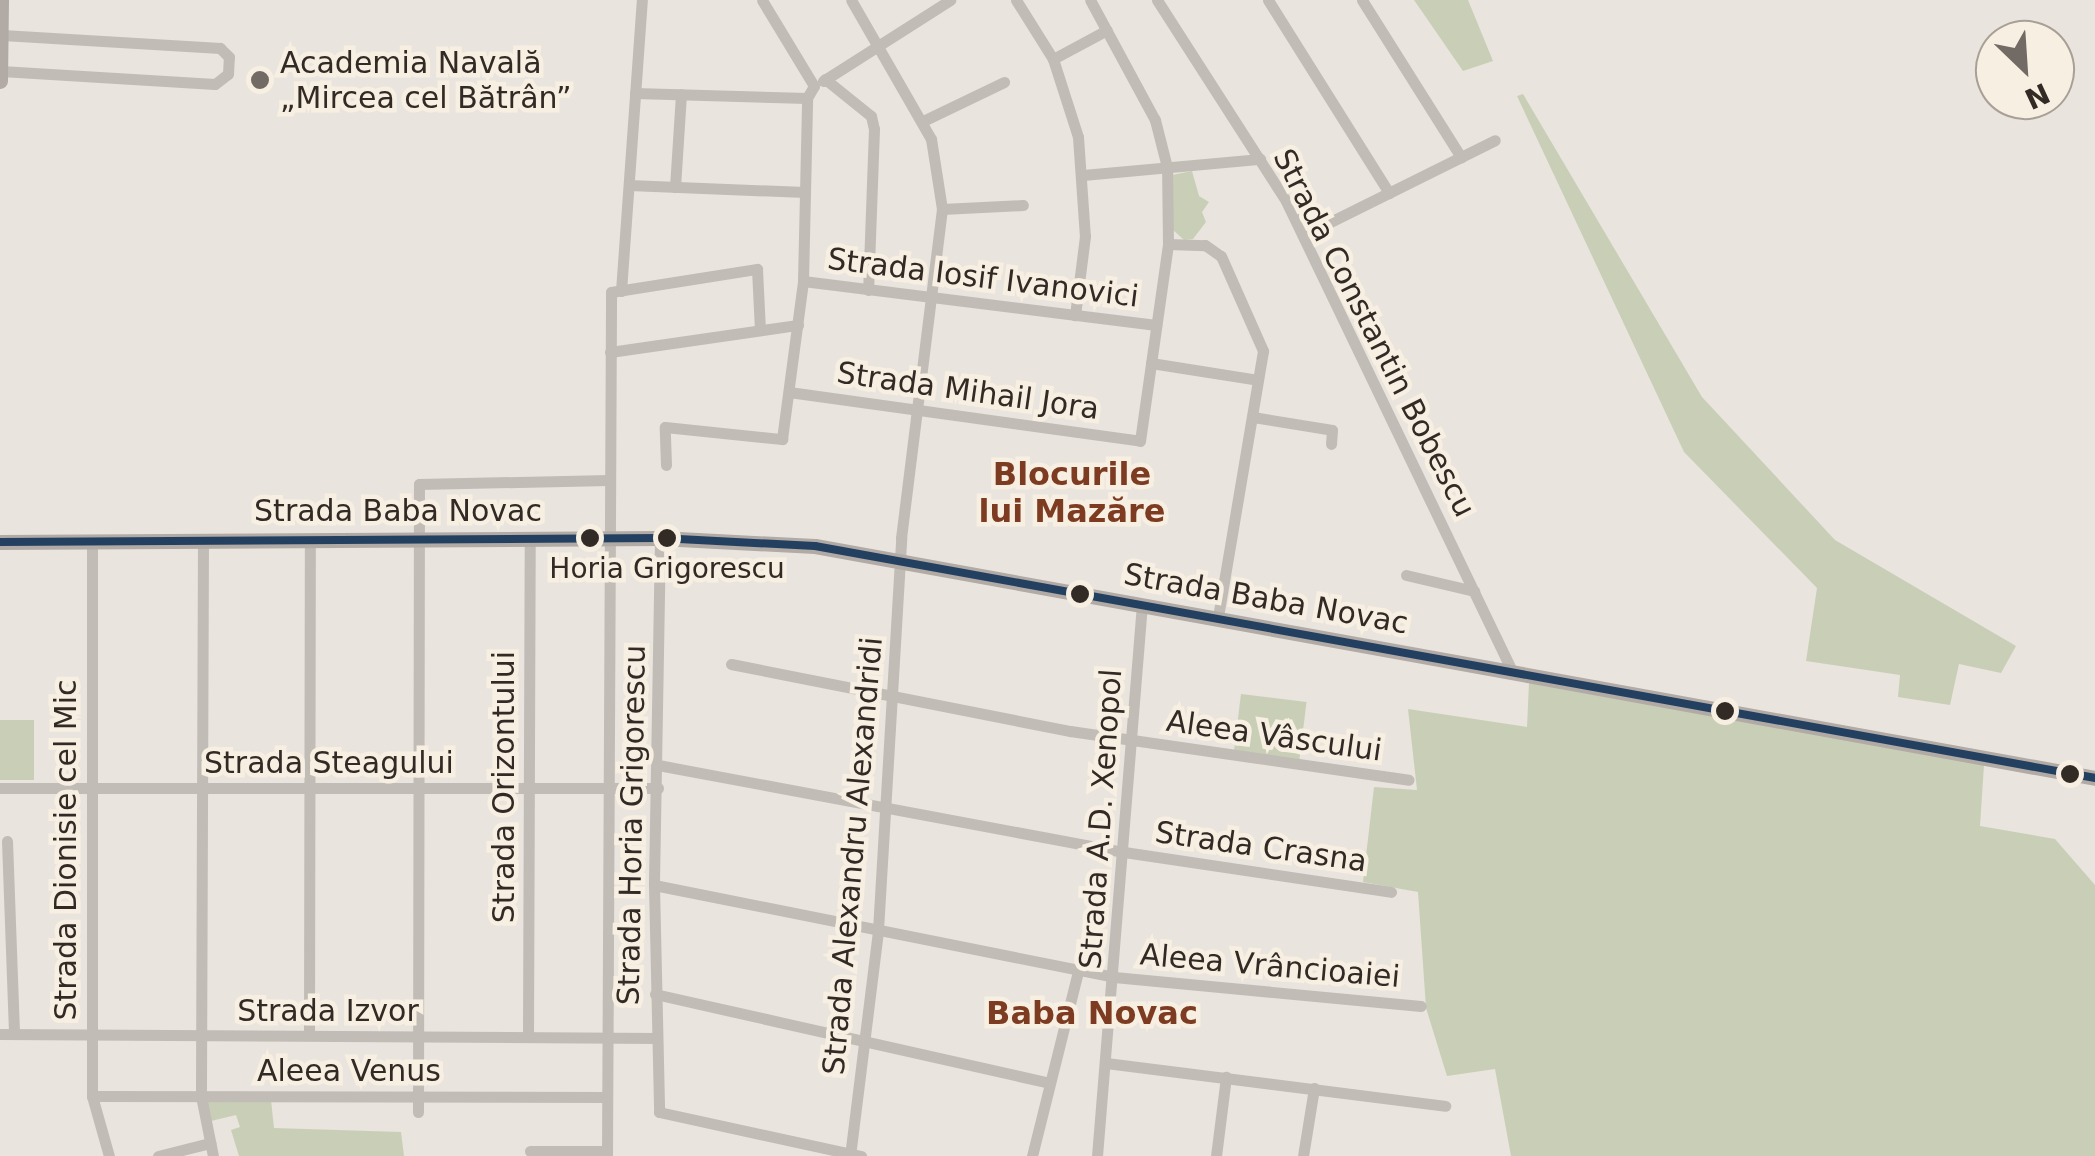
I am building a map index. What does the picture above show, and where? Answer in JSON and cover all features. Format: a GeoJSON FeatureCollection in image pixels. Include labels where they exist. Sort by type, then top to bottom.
{"type":"FeatureCollection","features":[{"type":"Feature","properties":{"kind":"main road"},"geometry":{"type":"LineString","coordinates":[[0,81],[1,0]]}},
{"type":"Feature","properties":{"kind":"main road","name":"Strada Baba Novac"},"geometry":{"type":"LineString","coordinates":[[0,542],[419,538],[770,541],[897,560],[2095,778]]}},
{"type":"Feature","properties":{"kind":"street"},"geometry":{"type":"LineString","coordinates":[[530,1150],[607,1154],[610,352],[642,0]]}},
{"type":"Feature","properties":{"kind":"street"},"geometry":{"type":"LineString","coordinates":[[666,465],[665,427],[782,440],[803,281],[810,92],[762,0]]}},
{"type":"Feature","properties":{"kind":"street","name":"Strada Alexandru Alexandridi"},"geometry":{"type":"LineString","coordinates":[[851,0],[923,121],[938,159],[942,209],[935,298],[897,560],[878,930],[854,1155]]}},
{"type":"Feature","properties":{"kind":"street"},"geometry":{"type":"LineString","coordinates":[[635,93],[810,92],[950,0]]}},
{"type":"Feature","properties":{"kind":"street"},"geometry":{"type":"LineString","coordinates":[[1016,0],[1053,59],[1083,175],[1084,244],[1075,315]]}},
{"type":"Feature","properties":{"kind":"street"},"geometry":{"type":"LineString","coordinates":[[1090,0],[1155,120],[1166,167],[1168,244],[1151,363],[1258,380]]}},
{"type":"Feature","properties":{"kind":"street","name":"Strada Constantin Bobescu"},"geometry":{"type":"LineString","coordinates":[[1157,0],[1260,158],[1304,235],[1512,671]]}},
{"type":"Feature","properties":{"kind":"street"},"geometry":{"type":"LineString","coordinates":[[1268,0],[1388,193]]}},
{"type":"Feature","properties":{"kind":"street"},"geometry":{"type":"LineString","coordinates":[[1362,0],[1461,157]]}},
{"type":"Feature","properties":{"kind":"street"},"geometry":{"type":"LineString","coordinates":[[1053,59],[1107,30]]}},
{"type":"Feature","properties":{"kind":"street"},"geometry":{"type":"LineString","coordinates":[[1,71],[215,84],[228,74],[228,57],[220,48],[2,36]]}},
{"type":"Feature","properties":{"kind":"street"},"geometry":{"type":"LineString","coordinates":[[825,79],[871,116],[874,129],[868,290]]}},
{"type":"Feature","properties":{"kind":"street"},"geometry":{"type":"LineString","coordinates":[[923,121],[1004,82]]}},
{"type":"Feature","properties":{"kind":"street"},"geometry":{"type":"LineString","coordinates":[[675,187],[681,94]]}},
{"type":"Feature","properties":{"kind":"street"},"geometry":{"type":"LineString","coordinates":[[1304,235],[1495,140]]}},
{"type":"Feature","properties":{"kind":"street"},"geometry":{"type":"LineString","coordinates":[[1083,175],[1260,158]]}},
{"type":"Feature","properties":{"kind":"street"},"geometry":{"type":"LineString","coordinates":[[628,185],[805,192]]}},
{"type":"Feature","properties":{"kind":"street"},"geometry":{"type":"LineString","coordinates":[[942,209],[1023,205]]}},
{"type":"Feature","properties":{"kind":"street"},"geometry":{"type":"LineString","coordinates":[[1168,244],[1205,245],[1220,256],[1263,351],[1244,475],[1236,486],[1218,618]]}},
{"type":"Feature","properties":{"kind":"street"},"geometry":{"type":"LineString","coordinates":[[616,292],[756,269],[760,330]]}},
{"type":"Feature","properties":{"kind":"street","name":"Strada Iosif Ivanovici"},"geometry":{"type":"LineString","coordinates":[[803,281],[1156,325]]}},
{"type":"Feature","properties":{"kind":"street"},"geometry":{"type":"LineString","coordinates":[[610,352],[798,326]]}},
{"type":"Feature","properties":{"kind":"street","name":"Strada Mihail Jora"},"geometry":{"type":"LineString","coordinates":[[789,392],[1140,441],[1151,363]]}},
{"type":"Feature","properties":{"kind":"street"},"geometry":{"type":"LineString","coordinates":[[1253,418],[1332,430],[1330,444]]}},
{"type":"Feature","properties":{"kind":"street"},"geometry":{"type":"LineString","coordinates":[[418,1112],[422,481],[609,480]]}},
{"type":"Feature","properties":{"kind":"street","name":"Strada Orizontului"},"geometry":{"type":"LineString","coordinates":[[528,1037],[530,538]]}},
{"type":"Feature","properties":{"kind":"street","name":"Strada Horia Grigorescu"},"geometry":{"type":"LineString","coordinates":[[660,538],[654,885],[659,1112],[854,1155]]}},
{"type":"Feature","properties":{"kind":"street"},"geometry":{"type":"LineString","coordinates":[[309,1036],[310,539]]}},
{"type":"Feature","properties":{"kind":"street","name":"Strada Dionisie cel Mic"},"geometry":{"type":"LineString","coordinates":[[92,540],[92,1096],[109,1156]]}},
{"type":"Feature","properties":{"kind":"street"},"geometry":{"type":"LineString","coordinates":[[158,1156],[212,1150],[201,1096],[200,1035],[203,540]]}},
{"type":"Feature","properties":{"kind":"street"},"geometry":{"type":"LineString","coordinates":[[1406,574],[1474,591]]}},
{"type":"Feature","properties":{"kind":"street","name":"Strada A.D. Xenopol"},"geometry":{"type":"LineString","coordinates":[[1097,1156],[1142,604]]}},
{"type":"Feature","properties":{"kind":"street","name":"Aleea Vâscului"},"geometry":{"type":"LineString","coordinates":[[730,664],[1132,740],[1408,780]]}},
{"type":"Feature","properties":{"kind":"street","name":"Strada Crasna"},"geometry":{"type":"LineString","coordinates":[[658,765],[1124,852],[1391,892]]}},
{"type":"Feature","properties":{"kind":"street","name":"Strada Steagului"},"geometry":{"type":"LineString","coordinates":[[0,788],[658,788]]}},
{"type":"Feature","properties":{"kind":"street"},"geometry":{"type":"LineString","coordinates":[[7,841],[7,1034]]}},
{"type":"Feature","properties":{"kind":"street","name":"Aleea Vrâncioaiei"},"geometry":{"type":"LineString","coordinates":[[654,885],[1114,977],[1421,1006]]}},
{"type":"Feature","properties":{"kind":"street"},"geometry":{"type":"LineString","coordinates":[[1032,1156],[1046,1082],[1078,971]]}},
{"type":"Feature","properties":{"kind":"street"},"geometry":{"type":"LineString","coordinates":[[655,994],[1046,1082]]}},
{"type":"Feature","properties":{"kind":"street","name":"Strada Izvor"},"geometry":{"type":"LineString","coordinates":[[7,1034],[656,1038]]}},
{"type":"Feature","properties":{"kind":"street"},"geometry":{"type":"LineString","coordinates":[[1106,1063],[1445,1106]]}},
{"type":"Feature","properties":{"kind":"street"},"geometry":{"type":"LineString","coordinates":[[1216,1156],[1226,1077]]}},
{"type":"Feature","properties":{"kind":"street"},"geometry":{"type":"LineString","coordinates":[[1303,1156],[1314,1088]]}},
{"type":"Feature","properties":{"kind":"street","name":"Aleea Venus"},"geometry":{"type":"LineString","coordinates":[[92,1096],[607,1097]]}},
{"type":"Feature","properties":{"kind":"green space"},"geometry":{"type":"Polygon","coordinates":[[[1414,0],[1468,0],[1493,61],[1463,71],[1414,0]]]}},
{"type":"Feature","properties":{"kind":"green space"},"geometry":{"type":"Polygon","coordinates":[[[1523,94],[1702,397],[1835,540],[2016,646],[2001,673],[1959,664],[1950,705],[1898,697],[1900,675],[1806,661],[1817,588],[1684,452],[1517,96],[1523,94]]]}},
{"type":"Feature","properties":{"kind":"green space"},"geometry":{"type":"Polygon","coordinates":[[[1192,171],[1199,196],[1209,202],[1202,212],[1206,222],[1193,239],[1184,240],[1172,229],[1172,175],[1192,171]]]}},
{"type":"Feature","properties":{"kind":"green space"},"geometry":{"type":"Polygon","coordinates":[[[1529,683],[1984,765],[1980,826],[2055,839],[2095,885],[2095,1156],[1511,1156],[1495,1069],[1447,1076],[1426,1008],[1418,892],[1363,882],[1374,787],[1417,790],[1408,709],[1527,727],[1529,683]]]}},
{"type":"Feature","properties":{"kind":"green space"},"geometry":{"type":"Polygon","coordinates":[[[1241,694],[1307,702],[1299,761],[1234,753],[1241,694]]]}},
{"type":"Feature","properties":{"kind":"green space"},"geometry":{"type":"Polygon","coordinates":[[[0,720],[34,720],[34,780],[0,780],[0,720]]]}},
{"type":"Feature","properties":{"kind":"green space"},"geometry":{"type":"Polygon","coordinates":[[[271,1100],[274,1128],[401,1132],[404,1156],[239,1156],[231,1130],[240,1127],[236,1115],[211,1121],[206,1101],[271,1100]]]}},
{"type":"Feature","properties":{"kind":"transit line"},"geometry":{"type":"LineString","coordinates":[[0,542],[660,538],[815,546],[2095,778]]}},
{"type":"Feature","properties":{"kind":"place","name":"Academia Navală „Mircea cel Bătrân”"},"geometry":{"type":"Point","coordinates":[260,80]}},
{"type":"Feature","properties":{"kind":"place","name":"Horia Grigorescu"},"geometry":{"type":"Point","coordinates":[667,538]}},
{"type":"Feature","properties":{"kind":"district","name":"Blocurile lui Mazăre"},"geometry":{"type":"Point","coordinates":[1072,494]}},
{"type":"Feature","properties":{"kind":"district","name":"Baba Novac"},"geometry":{"type":"Point","coordinates":[1092,1013]}}]}
